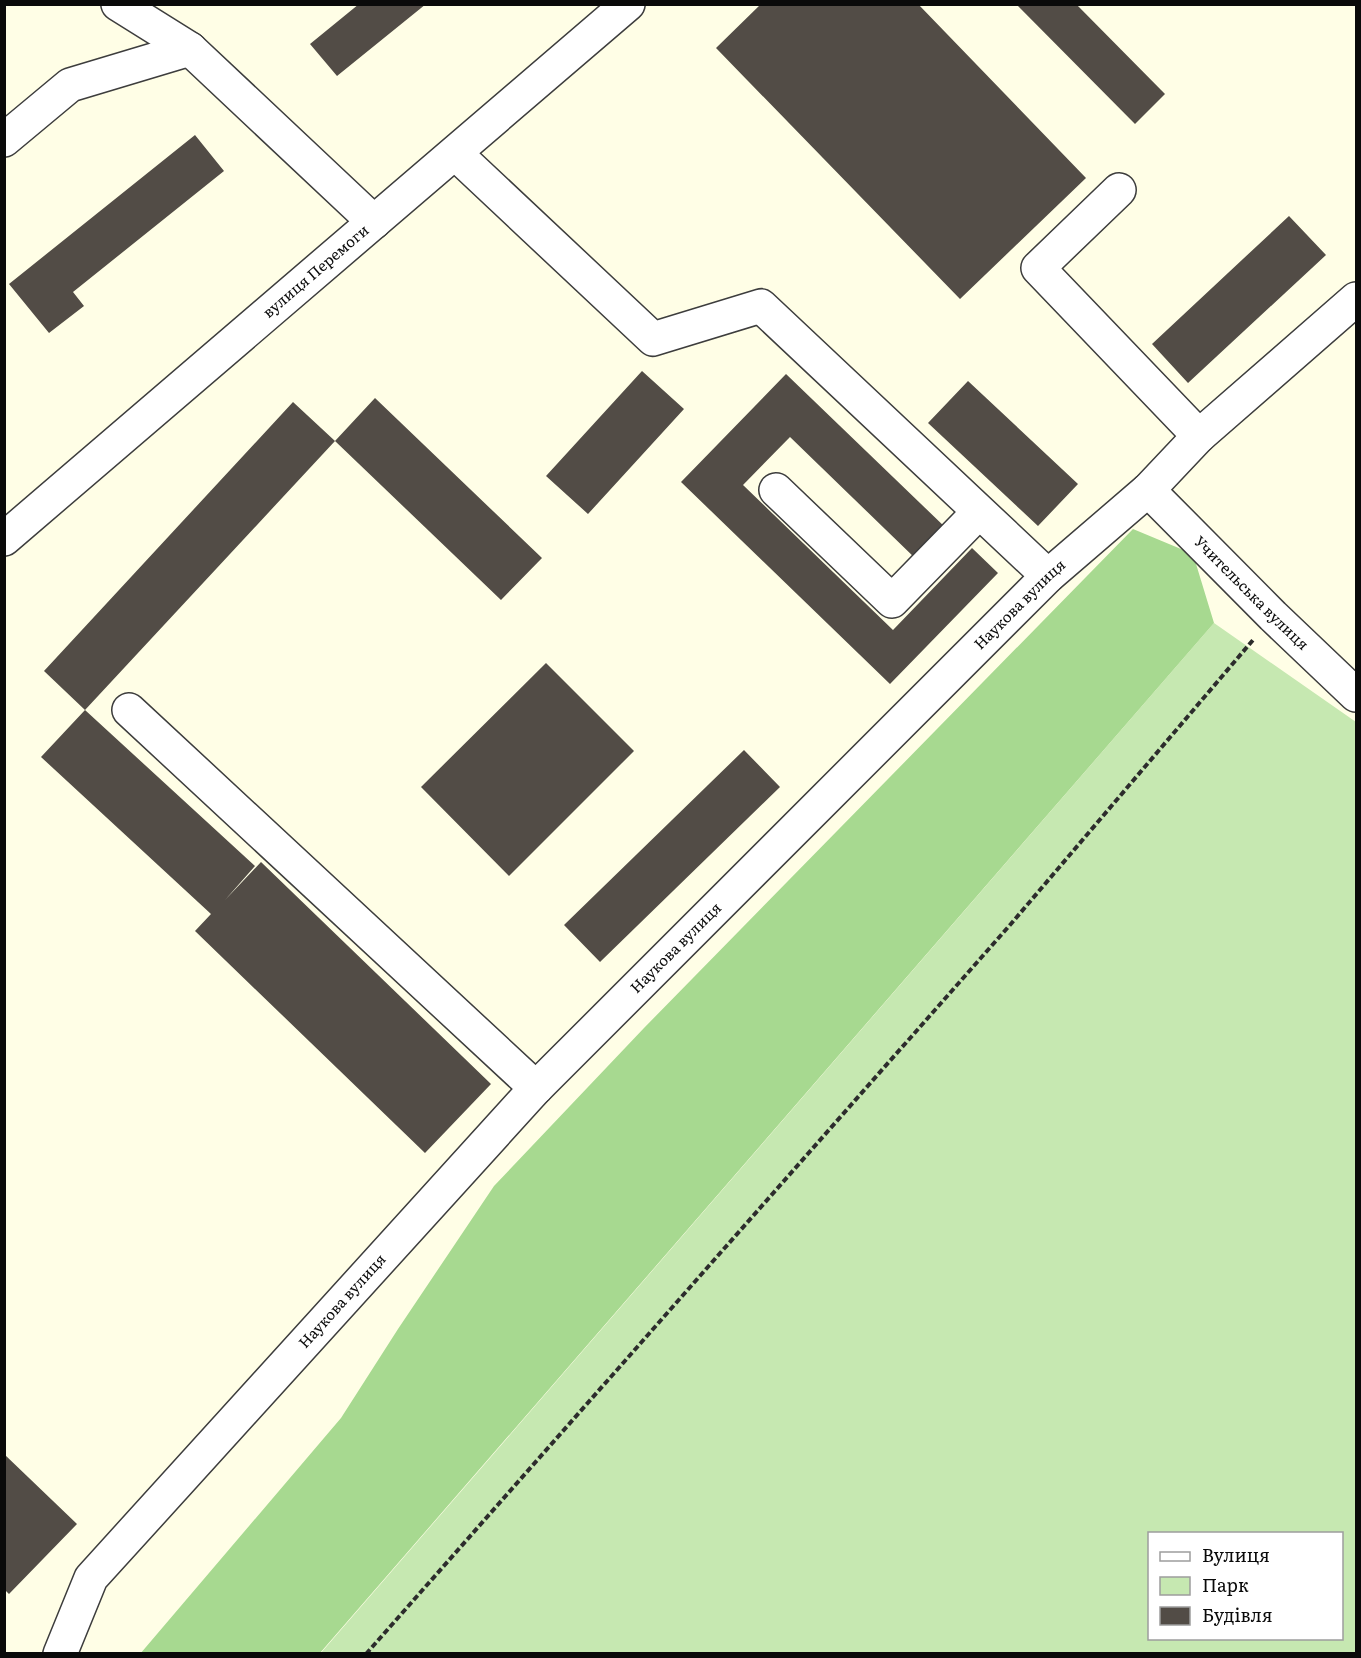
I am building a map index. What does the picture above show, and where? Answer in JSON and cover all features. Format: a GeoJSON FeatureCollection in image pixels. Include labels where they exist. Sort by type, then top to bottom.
{"type":"FeatureCollection","features":[{"type":"Feature","properties":{"kind":"street"},"geometry":{"type":"LineString","coordinates":[[118,4],[190,49],[374,222]]}},
{"type":"Feature","properties":{"kind":"street","name":"вулиця Перемоги"},"geometry":{"type":"LineString","coordinates":[[4,539],[625,5]]}},
{"type":"Feature","properties":{"kind":"street"},"geometry":{"type":"LineString","coordinates":[[4,140],[70,85],[190,49]]}},
{"type":"Feature","properties":{"kind":"street"},"geometry":{"type":"LineString","coordinates":[[454,153],[653,339],[761,306],[1048,576]]}},
{"type":"Feature","properties":{"kind":"street"},"geometry":{"type":"LineString","coordinates":[[1119,190],[1038,268],[1199,436]]}},
{"type":"Feature","properties":{"kind":"street","name":"Наукова вулиця"},"geometry":{"type":"LineString","coordinates":[[60,1653],[92,1578],[536,1088],[1048,576],[1148,490],[1199,436],[1356,299]]}},
{"type":"Feature","properties":{"kind":"street"},"geometry":{"type":"LineString","coordinates":[[776,490],[892,601],[980,512]]}},
{"type":"Feature","properties":{"kind":"street","name":"Учительська вулиця"},"geometry":{"type":"LineString","coordinates":[[1148,490],[1273,616],[1356,695]]}},
{"type":"Feature","properties":{"kind":"street"},"geometry":{"type":"LineString","coordinates":[[129,710],[536,1088]]}},
{"type":"Feature","properties":{"kind":"path"},"geometry":{"type":"LineString","coordinates":[[366,1653],[1010,925],[1273,616]]}},
{"type":"Feature","properties":{"kind":"green space"},"geometry":{"type":"Polygon","coordinates":[[[1133,529],[1193,554],[1214,623],[320,1653],[140,1654],[341,1418],[494,1186],[644,1028],[1133,529]]]}},
{"type":"Feature","properties":{"kind":"green space"},"geometry":{"type":"Polygon","coordinates":[[[1214,623],[1356,722],[1356,1653],[320,1654],[1214,623]]]}},
{"type":"Feature","properties":{"kind":"building"},"geometry":{"type":"Polygon","coordinates":[[[359,4],[426,4],[337,76],[310,44],[359,4]]]}},
{"type":"Feature","properties":{"kind":"building"},"geometry":{"type":"Polygon","coordinates":[[[761,4],[918,4],[1086,178],[960,299],[716,48],[761,4]]]}},
{"type":"Feature","properties":{"kind":"building"},"geometry":{"type":"Polygon","coordinates":[[[1016,4],[1076,4],[1165,94],[1135,124],[1016,4]]]}},
{"type":"Feature","properties":{"kind":"building"},"geometry":{"type":"Polygon","coordinates":[[[195,135],[224,171],[73,292],[84,306],[49,333],[9,284],[195,135]]]}},
{"type":"Feature","properties":{"kind":"building"},"geometry":{"type":"Polygon","coordinates":[[[1289,216],[1326,255],[1188,383],[1152,344],[1289,216]]]}},
{"type":"Feature","properties":{"kind":"building"},"geometry":{"type":"Polygon","coordinates":[[[642,371],[684,409],[588,514],[546,476],[642,371]]]}},
{"type":"Feature","properties":{"kind":"building"},"geometry":{"type":"Polygon","coordinates":[[[786,374],[947,529],[917,560],[790,437],[743,485],[893,630],[972,548],[998,573],[890,684],[681,482],[786,374]]]}},
{"type":"Feature","properties":{"kind":"building"},"geometry":{"type":"Polygon","coordinates":[[[968,381],[1078,484],[1038,526],[928,423],[968,381]]]}},
{"type":"Feature","properties":{"kind":"building"},"geometry":{"type":"Polygon","coordinates":[[[375,398],[542,558],[501,600],[335,441],[375,398]]]}},
{"type":"Feature","properties":{"kind":"building"},"geometry":{"type":"Polygon","coordinates":[[[293,402],[335,441],[85,710],[44,671],[293,402]]]}},
{"type":"Feature","properties":{"kind":"building"},"geometry":{"type":"Polygon","coordinates":[[[546,663],[634,751],[509,876],[421,787],[546,663]]]}},
{"type":"Feature","properties":{"kind":"building"},"geometry":{"type":"Polygon","coordinates":[[[85,710],[255,866],[225,900],[261,862],[491,1084],[425,1153],[195,931],[211,914],[41,757],[85,710]]]}},
{"type":"Feature","properties":{"kind":"building"},"geometry":{"type":"Polygon","coordinates":[[[744,750],[780,787],[600,962],[564,925],[744,750]]]}},
{"type":"Feature","properties":{"kind":"building"},"geometry":{"type":"Polygon","coordinates":[[[4,1454],[77,1524],[9,1594],[4,1589],[4,1454]]]}}]}
